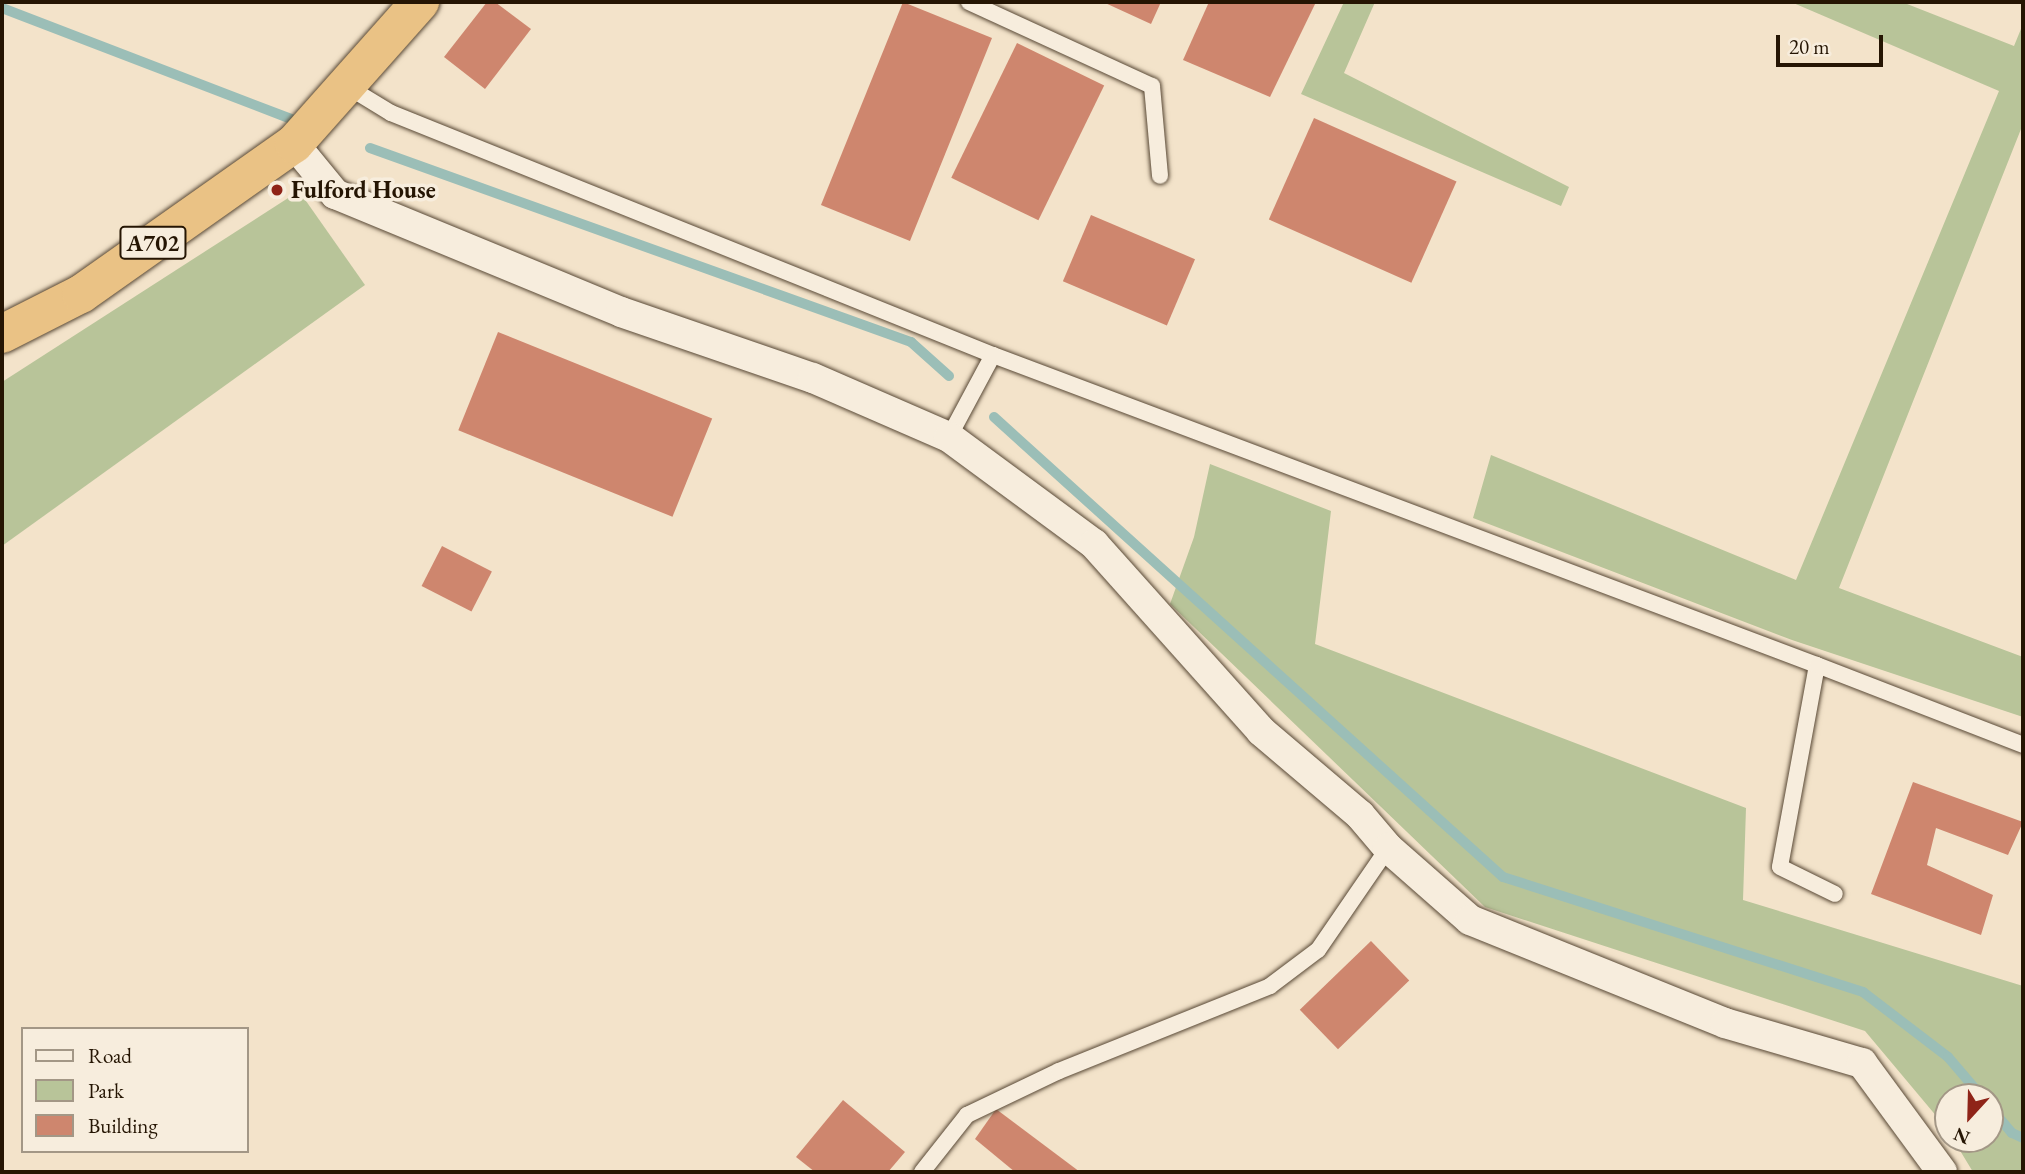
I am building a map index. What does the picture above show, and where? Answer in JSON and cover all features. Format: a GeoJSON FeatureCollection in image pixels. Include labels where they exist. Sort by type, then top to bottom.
{"type":"FeatureCollection","features":[{"type":"Feature","properties":{"kind":"highway","name":"A702"},"geometry":{"type":"LineString","coordinates":[[2,334],[81,294],[295,142],[420,2]]}},
{"type":"Feature","properties":{"kind":"street"},"geometry":{"type":"LineString","coordinates":[[295,142],[335,194],[621,312],[813,378],[949,437],[1094,544],[1261,731],[1360,815],[1388,848],[1470,920],[1726,1023],[1862,1063],[1942,1172]]}},
{"type":"Feature","properties":{"kind":"lane"},"geometry":{"type":"LineString","coordinates":[[969,2],[1152,86],[1160,176]]}},
{"type":"Feature","properties":{"kind":"lane"},"geometry":{"type":"LineString","coordinates":[[335,96],[391,113],[993,355],[2023,745]]}},
{"type":"Feature","properties":{"kind":"lane"},"geometry":{"type":"LineString","coordinates":[[949,437],[993,355]]}},
{"type":"Feature","properties":{"kind":"lane"},"geometry":{"type":"LineString","coordinates":[[1817,665],[1780,867],[1835,894]]}},
{"type":"Feature","properties":{"kind":"lane"},"geometry":{"type":"LineString","coordinates":[[922,1172],[967,1115],[1059,1071],[1270,986],[1318,950],[1388,848]]}},
{"type":"Feature","properties":{"kind":"green space"},"geometry":{"type":"Polygon","coordinates":[[[1344,2],[1375,2],[1344,73],[1569,187],[1561,206],[1301,94],[1344,2]]]}},
{"type":"Feature","properties":{"kind":"green space"},"geometry":{"type":"Polygon","coordinates":[[[1791,2],[1902,2],[2014,46],[2023,24],[2023,124],[1839,588],[2023,657],[2023,717],[1792,640],[1473,518],[1491,455],[1796,580],[1999,91],[1791,2]]]}},
{"type":"Feature","properties":{"kind":"green space"},"geometry":{"type":"Polygon","coordinates":[[[299,191],[365,285],[2,546],[2,382],[299,191]]]}},
{"type":"Feature","properties":{"kind":"green space"},"geometry":{"type":"Polygon","coordinates":[[[1210,464],[1331,511],[1315,644],[1746,808],[1743,900],[2023,986],[2023,1172],[1973,1172],[1961,1153],[2004,1153],[2004,1083],[1934,1083],[1934,1113],[1865,1031],[1485,907],[1170,604],[1194,537],[1210,464]]]}},
{"type":"Feature","properties":{"kind":"building"},"geometry":{"type":"Polygon","coordinates":[[[487,2],[495,2],[531,29],[485,89],[444,57],[487,2]]]}},
{"type":"Feature","properties":{"kind":"building"},"geometry":{"type":"Polygon","coordinates":[[[903,2],[992,38],[910,241],[821,205],[903,2]]]}},
{"type":"Feature","properties":{"kind":"building"},"geometry":{"type":"Polygon","coordinates":[[[1103,2],[1161,2],[1151,24],[1103,2]]]}},
{"type":"Feature","properties":{"kind":"building"},"geometry":{"type":"Polygon","coordinates":[[[1209,2],[1316,2],[1270,97],[1183,60],[1209,2]]]}},
{"type":"Feature","properties":{"kind":"building"},"geometry":{"type":"Polygon","coordinates":[[[1017,43],[1104,86],[1038,220],[951,178],[1017,43]]]}},
{"type":"Feature","properties":{"kind":"building"},"geometry":{"type":"Polygon","coordinates":[[[1314,118],[1457,181],[1411,283],[1269,219],[1314,118]]]}},
{"type":"Feature","properties":{"kind":"building"},"geometry":{"type":"Polygon","coordinates":[[[1091,215],[1195,259],[1167,325],[1063,281],[1091,215]]]}},
{"type":"Feature","properties":{"kind":"building"},"geometry":{"type":"Polygon","coordinates":[[[498,332],[712,419],[672,517],[458,430],[498,332]]]}},
{"type":"Feature","properties":{"kind":"building"},"geometry":{"type":"Polygon","coordinates":[[[442,546],[492,571],[471,612],[422,586],[442,546]]]}},
{"type":"Feature","properties":{"kind":"building"},"geometry":{"type":"Polygon","coordinates":[[[1913,782],[2023,822],[2008,855],[1936,828],[1927,865],[1993,895],[1981,935],[1871,894],[1913,782]]]}},
{"type":"Feature","properties":{"kind":"building"},"geometry":{"type":"Polygon","coordinates":[[[1371,941],[1409,981],[1338,1049],[1300,1010],[1371,941]]]}},
{"type":"Feature","properties":{"kind":"building"},"geometry":{"type":"Polygon","coordinates":[[[843,1100],[905,1152],[888,1172],[815,1172],[796,1157],[843,1100]]]}},
{"type":"Feature","properties":{"kind":"building"},"geometry":{"type":"Polygon","coordinates":[[[996,1109],[1080,1172],[1015,1172],[975,1139],[996,1109]]]}},
{"type":"Feature","properties":{"kind":"waterway"},"geometry":{"type":"LineString","coordinates":[[2,8],[302,123]]}},
{"type":"Feature","properties":{"kind":"waterway"},"geometry":{"type":"LineString","coordinates":[[370,148],[911,342],[949,376]]}},
{"type":"Feature","properties":{"kind":"waterway"},"geometry":{"type":"LineString","coordinates":[[994,417],[1503,877],[1863,992],[1948,1057],[1970,1083]]}},
{"type":"Feature","properties":{"kind":"waterway"},"geometry":{"type":"LineString","coordinates":[[2004,1124],[2012,1133],[2023,1138]]}},
{"type":"Feature","properties":{"kind":"place","name":"Fulford House"},"geometry":{"type":"Point","coordinates":[277,190]}}]}
